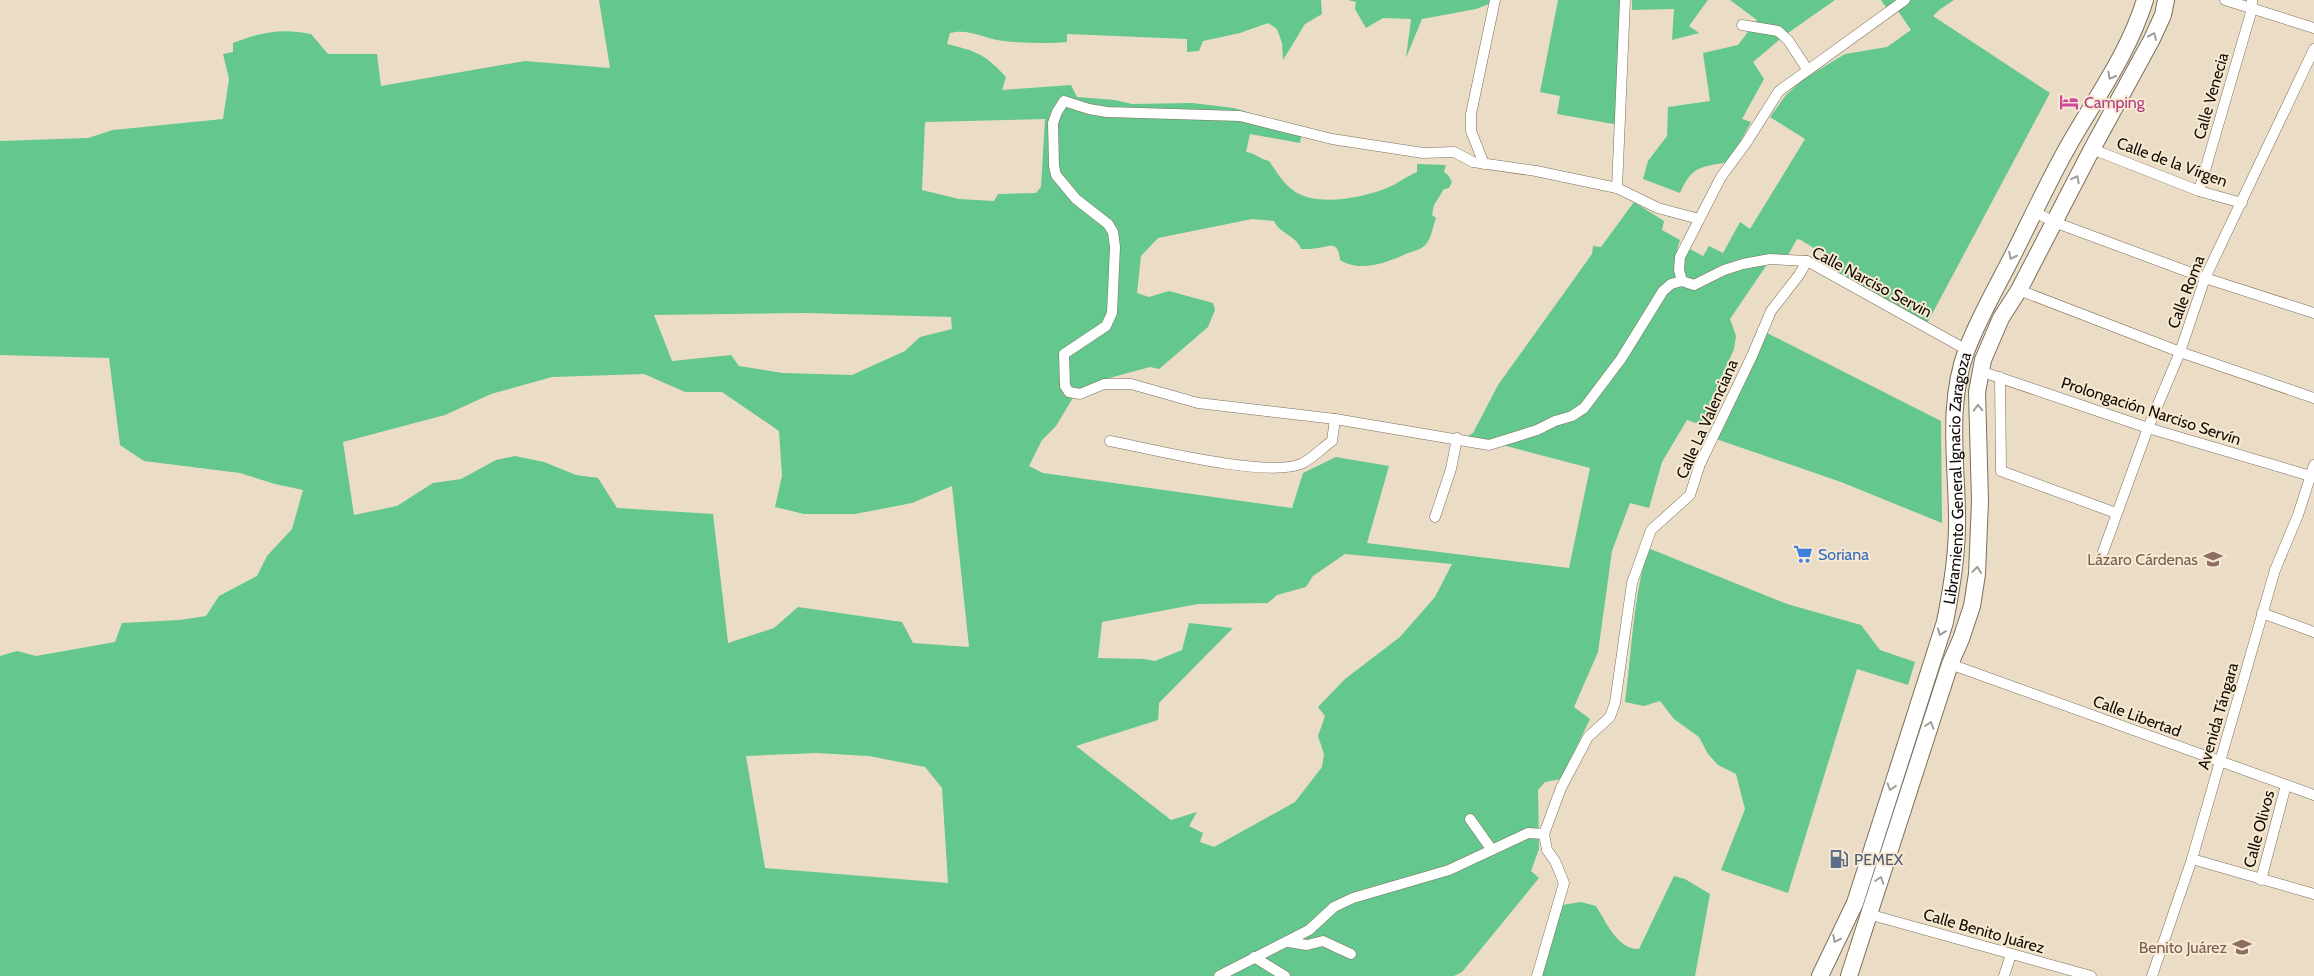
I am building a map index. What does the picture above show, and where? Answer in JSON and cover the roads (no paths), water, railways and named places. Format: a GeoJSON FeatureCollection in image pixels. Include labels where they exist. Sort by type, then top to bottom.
{"type":"FeatureCollection","features":[{"type":"Feature","properties":{"kind":"main road","name":"Libramiento General Ignacio Zaragoza"},"geometry":{"type":"LineString","coordinates":[[1819,973],[1854,903],[1945,622],[1952,590],[1957,536],[1953,440],[1957,385],[1967,350],[1980,318],[2069,145],[2137,26],[2145,0]]}},
{"type":"Feature","properties":{"kind":"main road","name":"Libramiento General Ignacio Zaragoza"},"geometry":{"type":"LineString","coordinates":[[1849,976],[1950,664],[1972,606],[1977,574],[1980,501],[1978,392],[1980,371],[1988,346],[2001,318],[2058,224],[2092,149],[2152,39],[2163,15],[2166,0]]}},
{"type":"Feature","properties":{"kind":"street"},"geometry":{"type":"LineString","coordinates":[[1484,164],[1471,131],[1471,114],[1495,0]]}},
{"type":"Feature","properties":{"kind":"street"},"geometry":{"type":"LineString","coordinates":[[1617,188],[1625,0]]}},
{"type":"Feature","properties":{"kind":"street"},"geometry":{"type":"LineString","coordinates":[[1700,219],[1658,208],[1617,188],[1536,171],[1473,162],[1454,152],[1423,153],[1332,139],[1240,116],[1107,112],[1064,102],[1056,112],[1053,123],[1056,175],[1076,200],[1108,224],[1113,232],[1115,248],[1112,313],[1106,326],[1064,354],[1065,386],[1069,392],[1080,394],[1104,384],[1131,384],[1198,404],[1335,419],[1490,445],[1537,430],[1554,421],[1572,416],[1584,408],[1621,359],[1663,291],[1671,284],[1682,281],[1679,270],[1680,257],[1700,219],[1721,177],[1746,143],[1779,91],[1807,69],[1906,0]]}},
{"type":"Feature","properties":{"kind":"street"},"geometry":{"type":"LineString","coordinates":[[2225,0],[2252,5],[2314,28]]}},
{"type":"Feature","properties":{"kind":"street","name":"Calle Venecia"},"geometry":{"type":"LineString","coordinates":[[2199,190],[2252,5]]}},
{"type":"Feature","properties":{"kind":"street"},"geometry":{"type":"LineString","coordinates":[[1742,25],[1778,31],[1788,40],[1807,69]]}},
{"type":"Feature","properties":{"kind":"street","name":"Calle Roma"},"geometry":{"type":"LineString","coordinates":[[2103,552],[2148,428],[2180,352],[2204,278],[2242,203],[2314,49]]}},
{"type":"Feature","properties":{"kind":"street","name":"Calle de la Vírgen"},"geometry":{"type":"LineString","coordinates":[[2092,149],[2199,190],[2242,203]]}},
{"type":"Feature","properties":{"kind":"street"},"geometry":{"type":"LineString","coordinates":[[2035,212],[2058,224],[2204,278],[2314,313]]}},
{"type":"Feature","properties":{"kind":"street","name":"Calle Narciso Servin"},"geometry":{"type":"LineString","coordinates":[[1682,281],[1694,286],[1724,270],[1770,259],[1807,261],[1967,350]]}},
{"type":"Feature","properties":{"kind":"street","name":"Calle La Valenciana"},"geometry":{"type":"LineString","coordinates":[[1544,834],[1561,788],[1588,737],[1610,717],[1616,704],[1632,583],[1651,530],[1690,495],[1700,464],[1752,356],[1771,310],[1799,275],[1807,261]]}},
{"type":"Feature","properties":{"kind":"street"},"geometry":{"type":"LineString","coordinates":[[2019,290],[2180,352],[2314,398]]}},
{"type":"Feature","properties":{"kind":"street","name":"Prolongación Narciso Servín"},"geometry":{"type":"LineString","coordinates":[[1980,371],[2148,428],[2312,477]]}},
{"type":"Feature","properties":{"kind":"street"},"geometry":{"type":"LineString","coordinates":[[2000,377],[2001,471],[2116,513]]}},
{"type":"Feature","properties":{"kind":"street"},"geometry":{"type":"LineString","coordinates":[[1110,441],[1209,460],[1281,469],[1301,464],[1332,441],[1335,419]]}},
{"type":"Feature","properties":{"kind":"street"},"geometry":{"type":"LineString","coordinates":[[1435,518],[1451,469],[1457,438]]}},
{"type":"Feature","properties":{"kind":"street","name":"Avenida Tángara"},"geometry":{"type":"LineString","coordinates":[[2152,976],[2192,859],[2275,570],[2298,515],[2312,477],[2314,465]]}},
{"type":"Feature","properties":{"kind":"street"},"geometry":{"type":"LineString","coordinates":[[2262,613],[2314,632]]}},
{"type":"Feature","properties":{"kind":"street","name":"Calle Libertad"},"geometry":{"type":"LineString","coordinates":[[1950,664],[2220,763],[2314,795]]}},
{"type":"Feature","properties":{"kind":"street","name":"Calle Olivos"},"geometry":{"type":"LineString","coordinates":[[2261,880],[2286,786]]}},
{"type":"Feature","properties":{"kind":"street"},"geometry":{"type":"LineString","coordinates":[[1470,820],[1492,850]]}},
{"type":"Feature","properties":{"kind":"street"},"geometry":{"type":"LineString","coordinates":[[1219,976],[1309,930],[1334,907],[1346,901],[1449,870],[1528,833],[1544,834],[1547,850],[1555,861],[1564,883],[1537,976]]}},
{"type":"Feature","properties":{"kind":"street"},"geometry":{"type":"LineString","coordinates":[[2192,859],[2314,894]]}},
{"type":"Feature","properties":{"kind":"street","name":"Calle Benito Juárez"},"geometry":{"type":"LineString","coordinates":[[1868,914],[2077,974],[2091,976]]}},
{"type":"Feature","properties":{"kind":"street"},"geometry":{"type":"LineString","coordinates":[[1288,942],[1307,945],[1323,941],[1351,954]]}},
{"type":"Feature","properties":{"kind":"street"},"geometry":{"type":"LineString","coordinates":[[2004,976],[2011,954]]}},
{"type":"Feature","properties":{"kind":"street"},"geometry":{"type":"LineString","coordinates":[[1254,957],[1285,976]]}},
{"type":"Feature","properties":{"kind":"place","name":"Camping"},"geometry":{"type":"Point","coordinates":[2069,102]}},
{"type":"Feature","properties":{"kind":"place","name":"Soriana"},"geometry":{"type":"Point","coordinates":[1803,554]}},
{"type":"Feature","properties":{"kind":"place","name":"Lázaro Cárdenas"},"geometry":{"type":"Point","coordinates":[2213,559]}},
{"type":"Feature","properties":{"kind":"place","name":"PEMEX"},"geometry":{"type":"Point","coordinates":[1839,859]}},
{"type":"Feature","properties":{"kind":"place","name":"Benito Juárez"},"geometry":{"type":"Point","coordinates":[2242,947]}}]}
